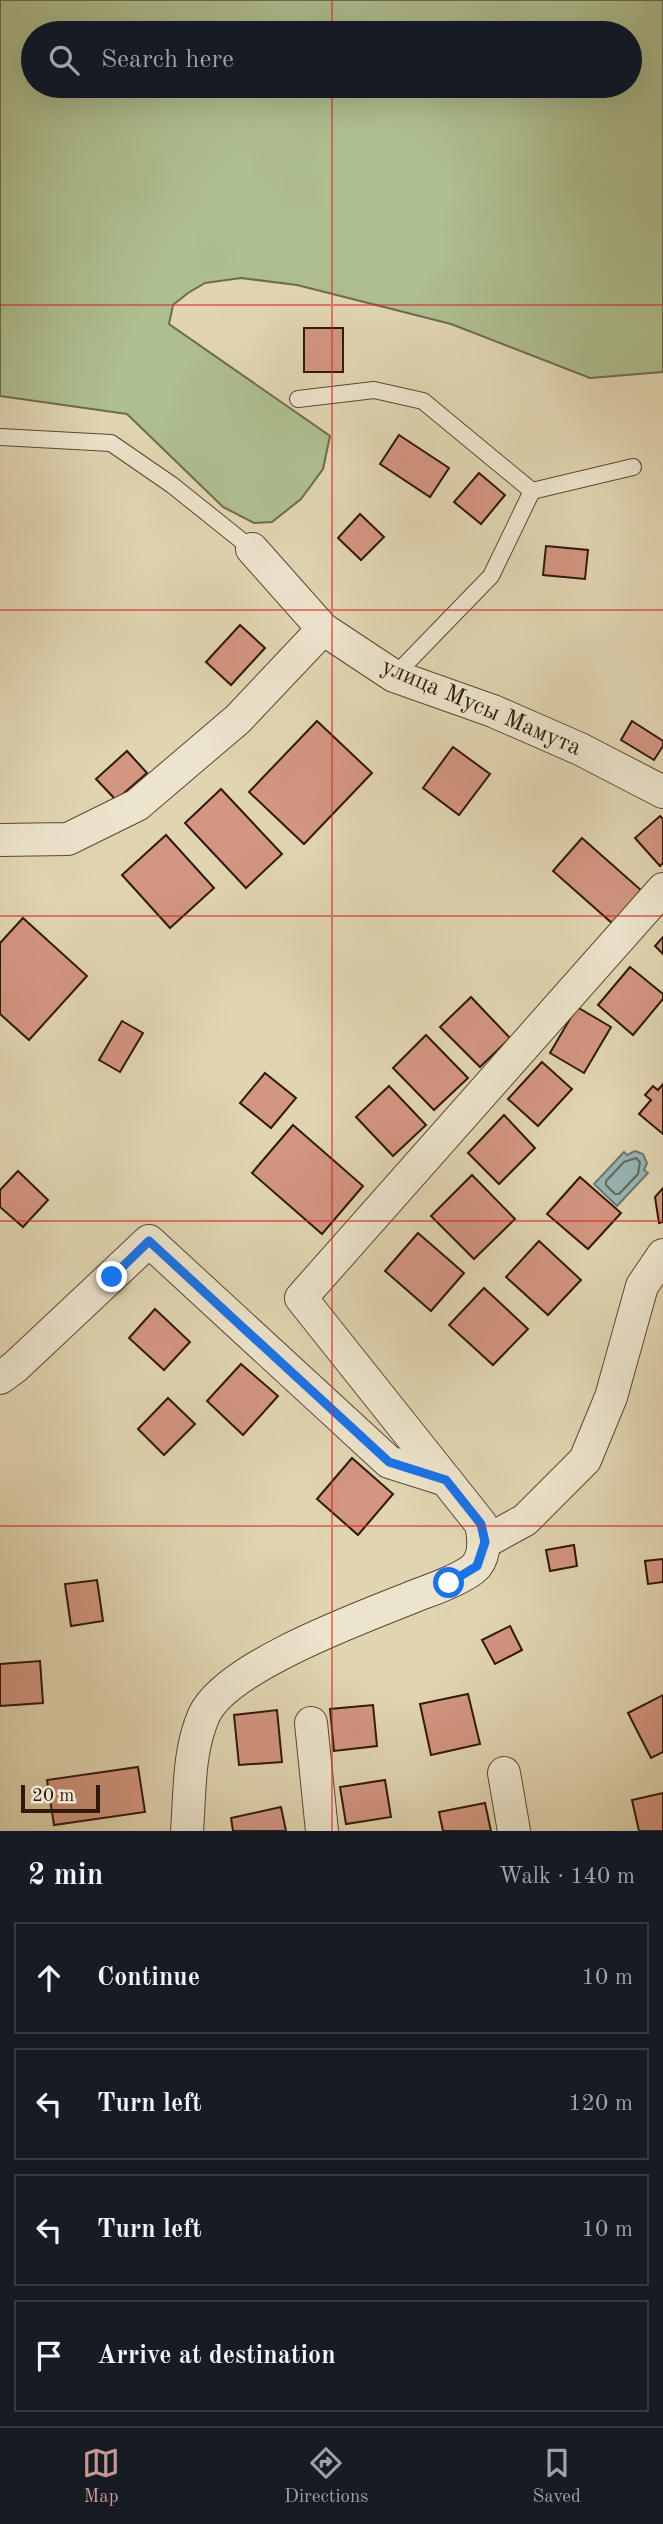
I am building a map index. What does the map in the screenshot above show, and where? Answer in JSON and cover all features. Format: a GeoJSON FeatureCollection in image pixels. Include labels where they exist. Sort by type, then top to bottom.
{"type":"FeatureCollection","features":[{"type":"Feature","properties":{"kind":"street","name":"улица Мусы Мамута"},"geometry":{"type":"LineString","coordinates":[[252,549],[323,629],[394,676],[493,711],[580,749],[663,792]]}},
{"type":"Feature","properties":{"kind":"street"},"geometry":{"type":"LineString","coordinates":[[0,840],[68,839],[137,805],[238,719],[323,629]]}},
{"type":"Feature","properties":{"kind":"street"},"geometry":{"type":"LineString","coordinates":[[187,1831],[191,1762],[205,1714],[229,1685],[287,1650],[449,1583],[477,1566],[485,1542],[481,1524],[301,1298],[663,889]]}},
{"type":"Feature","properties":{"kind":"street"},"geometry":{"type":"LineString","coordinates":[[0,1378],[25,1358],[149,1241],[389,1462],[446,1480]]}},
{"type":"Feature","properties":{"kind":"street"},"geometry":{"type":"LineString","coordinates":[[485,1542],[525,1520],[585,1460],[611,1397],[642,1286],[663,1255]]}},
{"type":"Feature","properties":{"kind":"street"},"geometry":{"type":"LineString","coordinates":[[311,1723],[322,1831]]}},
{"type":"Feature","properties":{"kind":"street"},"geometry":{"type":"LineString","coordinates":[[504,1773],[514,1831]]}},
{"type":"Feature","properties":{"kind":"lane"},"geometry":{"type":"LineString","coordinates":[[298,399],[374,390],[423,401],[532,491]]}},
{"type":"Feature","properties":{"kind":"lane"},"geometry":{"type":"LineString","coordinates":[[0,437],[111,443],[172,485],[252,549]]}},
{"type":"Feature","properties":{"kind":"lane"},"geometry":{"type":"LineString","coordinates":[[532,491],[633,467]]}},
{"type":"Feature","properties":{"kind":"lane"},"geometry":{"type":"LineString","coordinates":[[394,676],[491,576],[532,491]]}},
{"type":"Feature","properties":{"kind":"green space"},"geometry":{"type":"Polygon","coordinates":[[[0,0],[663,0],[663,372],[590,378],[451,324],[297,285],[241,278],[205,283],[188,293],[173,305],[169,324],[330,436],[323,469],[301,499],[272,522],[254,523],[223,507],[127,414],[0,396],[0,0]]]}},
{"type":"Feature","properties":{"kind":"water"},"geometry":{"type":"Polygon","coordinates":[[[635,1151],[643,1154],[647,1163],[644,1170],[648,1173],[617,1206],[594,1184],[624,1152],[627,1155],[635,1151]]]}},
{"type":"Feature","properties":{"kind":"building"},"geometry":{"type":"Polygon","coordinates":[[[304,328],[343,328],[343,372],[304,372],[304,328]]]}},
{"type":"Feature","properties":{"kind":"building"},"geometry":{"type":"Polygon","coordinates":[[[399,435],[449,468],[430,497],[380,464],[399,435]]]}},
{"type":"Feature","properties":{"kind":"building"},"geometry":{"type":"Polygon","coordinates":[[[479,473],[505,495],[481,524],[454,502],[479,473]]]}},
{"type":"Feature","properties":{"kind":"building"},"geometry":{"type":"Polygon","coordinates":[[[360,514],[384,537],[361,560],[338,538],[360,514]]]}},
{"type":"Feature","properties":{"kind":"building"},"geometry":{"type":"Polygon","coordinates":[[[546,546],[588,550],[585,579],[543,575],[546,546]]]}},
{"type":"Feature","properties":{"kind":"building"},"geometry":{"type":"Polygon","coordinates":[[[240,625],[265,648],[231,685],[206,662],[240,625]]]}},
{"type":"Feature","properties":{"kind":"building"},"geometry":{"type":"Polygon","coordinates":[[[317,721],[372,773],[304,844],[249,792],[317,721]]]}},
{"type":"Feature","properties":{"kind":"building"},"geometry":{"type":"Polygon","coordinates":[[[632,721],[663,741],[663,746],[654,760],[621,740],[632,721]]]}},
{"type":"Feature","properties":{"kind":"building"},"geometry":{"type":"Polygon","coordinates":[[[453,747],[490,774],[459,815],[423,788],[453,747]]]}},
{"type":"Feature","properties":{"kind":"building"},"geometry":{"type":"Polygon","coordinates":[[[127,751],[147,773],[116,800],[96,779],[127,751]]]}},
{"type":"Feature","properties":{"kind":"building"},"geometry":{"type":"Polygon","coordinates":[[[221,789],[282,854],[246,888],[185,823],[221,789]]]}},
{"type":"Feature","properties":{"kind":"building"},"geometry":{"type":"Polygon","coordinates":[[[660,816],[663,819],[663,863],[660,866],[635,838],[660,816]]]}},
{"type":"Feature","properties":{"kind":"building"},"geometry":{"type":"Polygon","coordinates":[[[166,835],[214,888],[170,928],[122,875],[166,835]]]}},
{"type":"Feature","properties":{"kind":"building"},"geometry":{"type":"Polygon","coordinates":[[[582,838],[642,891],[613,924],[553,871],[582,838]]]}},
{"type":"Feature","properties":{"kind":"building"},"geometry":{"type":"Polygon","coordinates":[[[23,918],[87,976],[29,1040],[0,1014],[0,943],[23,918]]]}},
{"type":"Feature","properties":{"kind":"building"},"geometry":{"type":"Polygon","coordinates":[[[663,937],[663,954],[655,946],[663,937]]]}},
{"type":"Feature","properties":{"kind":"building"},"geometry":{"type":"Polygon","coordinates":[[[630,967],[663,994],[663,999],[633,1035],[598,1005],[630,967]]]}},
{"type":"Feature","properties":{"kind":"building"},"geometry":{"type":"Polygon","coordinates":[[[471,997],[510,1038],[480,1067],[440,1027],[471,997]]]}},
{"type":"Feature","properties":{"kind":"building"},"geometry":{"type":"Polygon","coordinates":[[[577,1007],[611,1027],[584,1073],[550,1053],[577,1007]]]}},
{"type":"Feature","properties":{"kind":"building"},"geometry":{"type":"Polygon","coordinates":[[[122,1021],[143,1033],[120,1072],[99,1060],[122,1021]]]}},
{"type":"Feature","properties":{"kind":"building"},"geometry":{"type":"Polygon","coordinates":[[[426,1035],[468,1078],[434,1110],[393,1068],[426,1035]]]}},
{"type":"Feature","properties":{"kind":"building"},"geometry":{"type":"Polygon","coordinates":[[[542,1062],[572,1089],[538,1126],[508,1099],[542,1062]]]}},
{"type":"Feature","properties":{"kind":"building"},"geometry":{"type":"Polygon","coordinates":[[[265,1073],[296,1098],[271,1128],[240,1103],[265,1073]]]}},
{"type":"Feature","properties":{"kind":"building"},"geometry":{"type":"Polygon","coordinates":[[[663,1084],[663,1134],[639,1114],[651,1100],[645,1095],[653,1086],[658,1090],[663,1084]]]}},
{"type":"Feature","properties":{"kind":"building"},"geometry":{"type":"Polygon","coordinates":[[[389,1086],[426,1125],[393,1156],[356,1117],[389,1086]]]}},
{"type":"Feature","properties":{"kind":"building"},"geometry":{"type":"Polygon","coordinates":[[[504,1115],[535,1148],[499,1184],[468,1153],[504,1115]]]}},
{"type":"Feature","properties":{"kind":"building"},"geometry":{"type":"Polygon","coordinates":[[[293,1125],[363,1186],[322,1234],[252,1173],[293,1125]]]}},
{"type":"Feature","properties":{"kind":"building"},"geometry":{"type":"Polygon","coordinates":[[[18,1171],[48,1200],[23,1227],[0,1207],[0,1190],[18,1171]]]}},
{"type":"Feature","properties":{"kind":"building"},"geometry":{"type":"Polygon","coordinates":[[[472,1175],[515,1219],[474,1259],[431,1216],[472,1175]]]}},
{"type":"Feature","properties":{"kind":"building"},"geometry":{"type":"Polygon","coordinates":[[[580,1177],[621,1213],[588,1249],[547,1214],[580,1177]]]}},
{"type":"Feature","properties":{"kind":"building"},"geometry":{"type":"Polygon","coordinates":[[[663,1188],[663,1222],[659,1223],[655,1197],[663,1188]]]}},
{"type":"Feature","properties":{"kind":"building"},"geometry":{"type":"Polygon","coordinates":[[[418,1233],[464,1273],[431,1311],[385,1271],[418,1233]]]}},
{"type":"Feature","properties":{"kind":"building"},"geometry":{"type":"Polygon","coordinates":[[[539,1241],[581,1280],[548,1315],[506,1277],[539,1241]]]}},
{"type":"Feature","properties":{"kind":"building"},"geometry":{"type":"Polygon","coordinates":[[[484,1288],[528,1329],[493,1365],[449,1325],[484,1288]]]}},
{"type":"Feature","properties":{"kind":"building"},"geometry":{"type":"Polygon","coordinates":[[[155,1309],[190,1342],[164,1370],[129,1338],[155,1309]]]}},
{"type":"Feature","properties":{"kind":"building"},"geometry":{"type":"Polygon","coordinates":[[[241,1364],[278,1396],[243,1435],[207,1401],[241,1364]]]}},
{"type":"Feature","properties":{"kind":"building"},"geometry":{"type":"Polygon","coordinates":[[[168,1398],[195,1424],[164,1455],[138,1429],[168,1398]]]}},
{"type":"Feature","properties":{"kind":"building"},"geometry":{"type":"Polygon","coordinates":[[[352,1458],[393,1494],[358,1535],[317,1499],[352,1458]]]}},
{"type":"Feature","properties":{"kind":"building"},"geometry":{"type":"Polygon","coordinates":[[[574,1545],[577,1566],[550,1571],[546,1550],[574,1545]]]}},
{"type":"Feature","properties":{"kind":"building"},"geometry":{"type":"Polygon","coordinates":[[[663,1559],[663,1582],[648,1584],[645,1561],[663,1559]]]}},
{"type":"Feature","properties":{"kind":"building"},"geometry":{"type":"Polygon","coordinates":[[[97,1580],[103,1621],[71,1626],[65,1584],[97,1580]]]}},
{"type":"Feature","properties":{"kind":"building"},"geometry":{"type":"Polygon","coordinates":[[[510,1626],[522,1650],[495,1664],[482,1640],[510,1626]]]}},
{"type":"Feature","properties":{"kind":"building"},"geometry":{"type":"Polygon","coordinates":[[[40,1661],[43,1703],[0,1706],[0,1664],[40,1661]]]}},
{"type":"Feature","properties":{"kind":"building"},"geometry":{"type":"Polygon","coordinates":[[[468,1694],[480,1744],[431,1755],[420,1704],[468,1694]]]}},
{"type":"Feature","properties":{"kind":"building"},"geometry":{"type":"Polygon","coordinates":[[[663,1695],[663,1752],[651,1758],[628,1713],[663,1695]]]}},
{"type":"Feature","properties":{"kind":"building"},"geometry":{"type":"Polygon","coordinates":[[[373,1705],[377,1746],[334,1751],[330,1709],[373,1705]]]}},
{"type":"Feature","properties":{"kind":"building"},"geometry":{"type":"Polygon","coordinates":[[[277,1710],[282,1762],[239,1765],[234,1715],[277,1710]]]}},
{"type":"Feature","properties":{"kind":"building"},"geometry":{"type":"Polygon","coordinates":[[[138,1767],[145,1812],[54,1825],[47,1780],[138,1767]]]}},
{"type":"Feature","properties":{"kind":"building"},"geometry":{"type":"Polygon","coordinates":[[[385,1780],[391,1817],[346,1824],[340,1787],[385,1780]]]}},
{"type":"Feature","properties":{"kind":"building"},"geometry":{"type":"Polygon","coordinates":[[[663,1793],[663,1831],[639,1831],[632,1800],[663,1793]]]}},
{"type":"Feature","properties":{"kind":"building"},"geometry":{"type":"Polygon","coordinates":[[[485,1803],[491,1831],[443,1831],[439,1812],[485,1803]]]}},
{"type":"Feature","properties":{"kind":"building"},"geometry":{"type":"Polygon","coordinates":[[[281,1807],[286,1831],[233,1831],[231,1818],[281,1807]]]}},
{"type":"Feature","properties":{"kind":"route"},"geometry":{"type":"LineString","coordinates":[[112,1277],[149,1241],[389,1462],[446,1480],[481,1524],[485,1542],[477,1566],[449,1583]]}}]}
